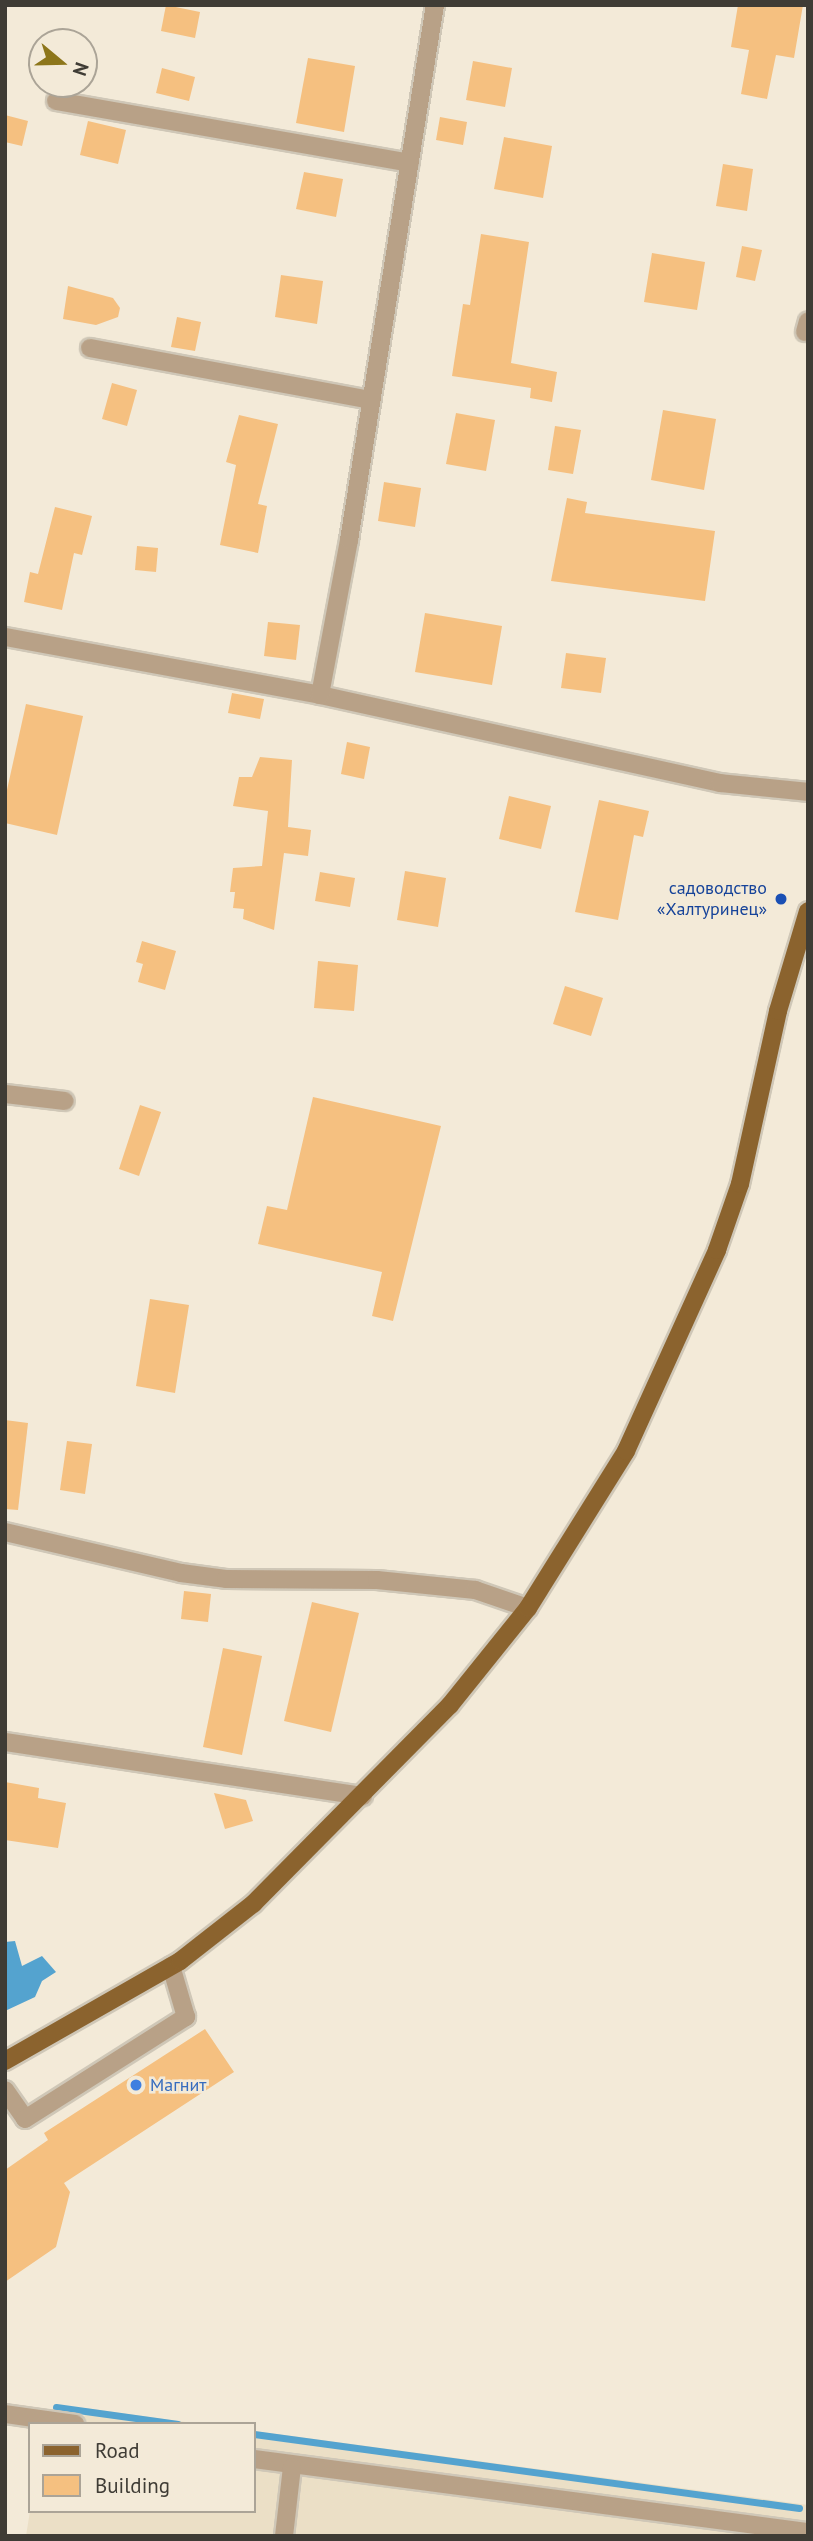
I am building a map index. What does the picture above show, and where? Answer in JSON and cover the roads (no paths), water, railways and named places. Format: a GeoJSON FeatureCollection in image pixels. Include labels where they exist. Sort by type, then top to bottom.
{"type":"FeatureCollection","features":[{"type":"Feature","properties":{"kind":"main road"},"geometry":{"type":"LineString","coordinates":[[5,2061],[171,1966],[253,1904],[363,1796],[450,1705],[528,1608],[626,1451],[717,1250],[740,1184],[778,1011],[808,911]]}},
{"type":"Feature","properties":{"kind":"street"},"geometry":{"type":"LineString","coordinates":[[320,695],[435,5]]}},
{"type":"Feature","properties":{"kind":"street"},"geometry":{"type":"LineString","coordinates":[[56,101],[410,163]]}},
{"type":"Feature","properties":{"kind":"street"},"geometry":{"type":"LineString","coordinates":[[90,348],[371,400]]}},
{"type":"Feature","properties":{"kind":"street"},"geometry":{"type":"LineString","coordinates":[[5,637],[320,695],[720,783],[808,792]]}},
{"type":"Feature","properties":{"kind":"street"},"geometry":{"type":"LineString","coordinates":[[5,1094],[65,1101]]}},
{"type":"Feature","properties":{"kind":"street"},"geometry":{"type":"LineString","coordinates":[[5,1532],[181,1573],[226,1579],[377,1580],[475,1590],[528,1608]]}},
{"type":"Feature","properties":{"kind":"street"},"geometry":{"type":"LineString","coordinates":[[5,1742],[363,1796]]}},
{"type":"Feature","properties":{"kind":"street"},"geometry":{"type":"LineString","coordinates":[[5,2090],[25,2119],[186,2017],[171,1966]]}},
{"type":"Feature","properties":{"kind":"street"},"geometry":{"type":"LineString","coordinates":[[5,2414],[61,2422]]}},
{"type":"Feature","properties":{"kind":"street"},"geometry":{"type":"LineString","coordinates":[[256,2459],[292,2467],[706,2527],[808,2532]]}},
{"type":"Feature","properties":{"kind":"street"},"geometry":{"type":"LineString","coordinates":[[284,2536],[292,2467]]}},
{"type":"Feature","properties":{"kind":"water"},"geometry":{"type":"Polygon","coordinates":[[[15,1941],[22,1966],[42,1956],[56,1972],[42,1981],[35,1997],[5,2011],[5,1942],[15,1941]]]}},
{"type":"Feature","properties":{"kind":"waterway"},"geometry":{"type":"LineString","coordinates":[[56,2407],[164,2422]]}},
{"type":"Feature","properties":{"kind":"waterway"},"geometry":{"type":"LineString","coordinates":[[256,2434],[799,2508]]}},
{"type":"Feature","properties":{"kind":"place","name":"садоводство «Халтуринец»"},"geometry":{"type":"Point","coordinates":[781,899]}},
{"type":"Feature","properties":{"kind":"place","name":"Магнит"},"geometry":{"type":"Point","coordinates":[136,2085]}}]}
